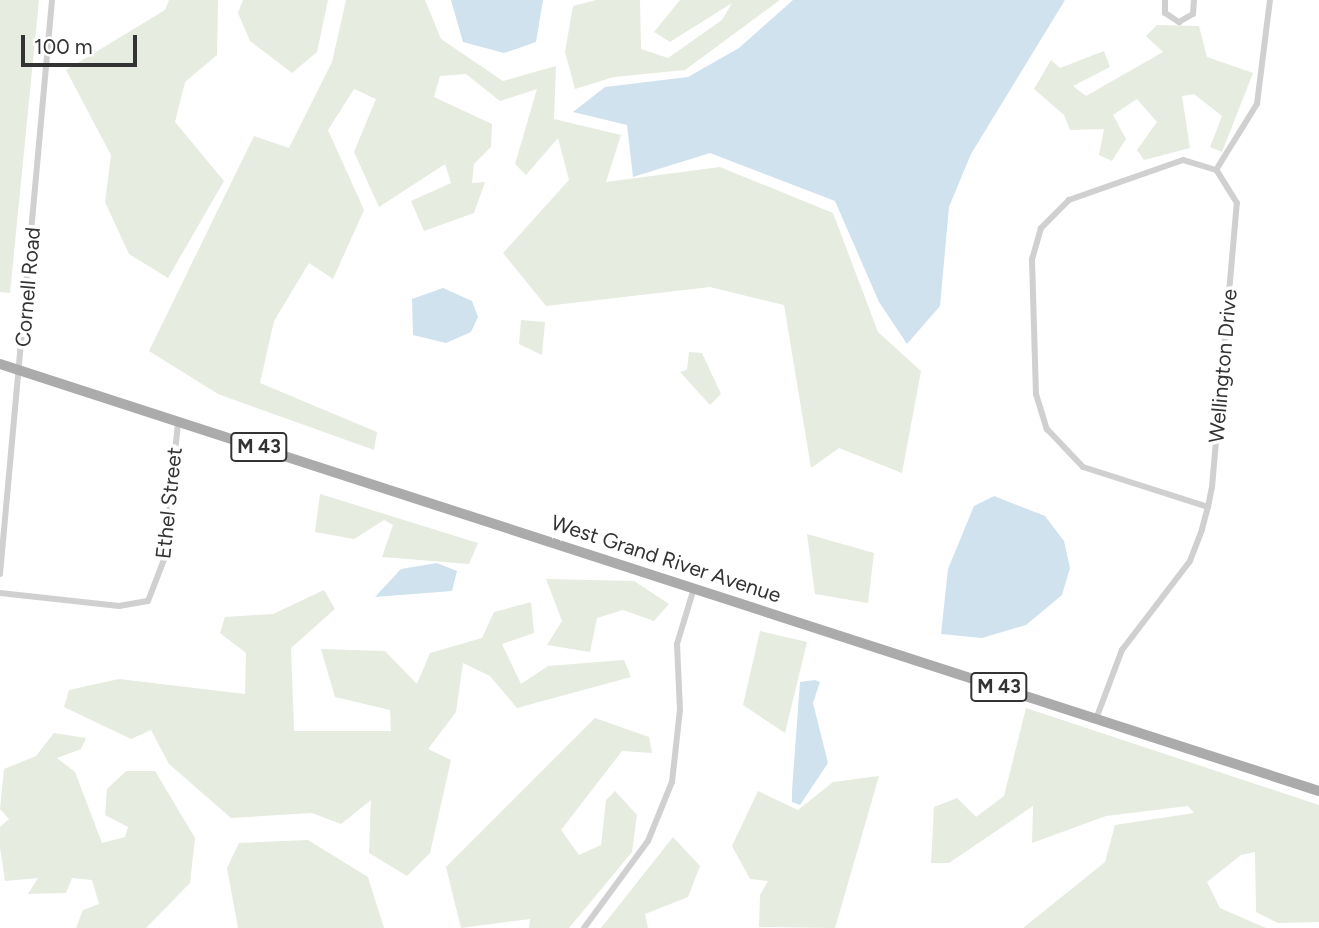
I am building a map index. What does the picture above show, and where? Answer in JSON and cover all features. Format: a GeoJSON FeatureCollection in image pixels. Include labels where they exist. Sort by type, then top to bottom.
{"type":"FeatureCollection","features":[{"type":"Feature","properties":{"kind":"main road","name":"West Grand River Avenue"},"geometry":{"type":"LineString","coordinates":[[0,363],[1319,791]]}},
{"type":"Feature","properties":{"kind":"street","name":"Cornell Road"},"geometry":{"type":"LineString","coordinates":[[0,573],[21,370],[52,0]]}},
{"type":"Feature","properties":{"kind":"street"},"geometry":{"type":"LineString","coordinates":[[1165,0],[1165,13],[1179,22],[1193,14],[1194,0]]}},
{"type":"Feature","properties":{"kind":"street"},"geometry":{"type":"LineString","coordinates":[[1208,507],[1108,479],[1083,467],[1052,436],[1036,394],[1032,260],[1041,228],[1069,200],[1172,162],[1216,170],[1257,104],[1270,0]]}},
{"type":"Feature","properties":{"kind":"street","name":"Wellington Drive"},"geometry":{"type":"LineString","coordinates":[[1096,719],[1118,657],[1180,579],[1208,507],[1237,218],[1232,190],[1216,170]]}},
{"type":"Feature","properties":{"kind":"street","name":"Ethel Street"},"geometry":{"type":"LineString","coordinates":[[0,593],[119,606],[148,601],[165,556],[178,421]]}},
{"type":"Feature","properties":{"kind":"street"},"geometry":{"type":"LineString","coordinates":[[584,928],[648,841],[672,782],[681,710],[677,644],[694,588]]}},
{"type":"Feature","properties":{"kind":"shaded area"},"geometry":{"type":"Polygon","coordinates":[[[0,0],[39,0],[10,293],[0,292],[0,0]]]}},
{"type":"Feature","properties":{"kind":"shaded area"},"geometry":{"type":"Polygon","coordinates":[[[169,0],[218,0],[217,55],[185,82],[175,122],[224,181],[168,278],[129,254],[105,202],[111,155],[66,70],[165,10],[169,0]]]}},
{"type":"Feature","properties":{"kind":"shaded area"},"geometry":{"type":"Polygon","coordinates":[[[243,0],[328,0],[317,52],[292,73],[250,41],[238,13],[243,0]]]}},
{"type":"Feature","properties":{"kind":"shaded area"},"geometry":{"type":"Polygon","coordinates":[[[346,0],[425,0],[441,39],[503,81],[556,66],[554,119],[621,135],[606,182],[720,167],[833,213],[878,332],[921,371],[902,473],[839,448],[811,468],[784,305],[710,287],[546,306],[503,253],[569,180],[558,138],[526,175],[515,164],[537,89],[500,101],[466,74],[440,76],[434,97],[492,124],[491,147],[474,164],[472,183],[485,182],[474,213],[424,231],[411,201],[451,183],[445,164],[379,207],[354,152],[376,99],[354,89],[328,130],[364,210],[333,279],[309,263],[274,321],[260,383],[377,432],[374,450],[218,394],[149,351],[254,136],[289,148],[332,62],[346,0]]]}},
{"type":"Feature","properties":{"kind":"shaded area"},"geometry":{"type":"Polygon","coordinates":[[[596,0],[640,0],[641,49],[668,58],[722,20],[732,3],[670,42],[654,32],[680,0],[780,0],[685,70],[614,77],[575,89],[565,52],[573,6],[596,0]]]}},
{"type":"Feature","properties":{"kind":"shaded area"},"geometry":{"type":"Polygon","coordinates":[[[1157,25],[1199,26],[1207,57],[1253,73],[1222,152],[1210,147],[1222,116],[1194,94],[1182,96],[1190,148],[1144,160],[1137,150],[1157,122],[1137,99],[1113,115],[1126,139],[1112,161],[1099,155],[1104,129],[1070,130],[1064,115],[1034,89],[1051,60],[1060,68],[1104,51],[1110,67],[1073,86],[1086,96],[1163,52],[1146,36],[1157,25]]]}},
{"type":"Feature","properties":{"kind":"shaded area"},"geometry":{"type":"Polygon","coordinates":[[[521,320],[545,322],[542,355],[519,344],[521,320]]]}},
{"type":"Feature","properties":{"kind":"shaded area"},"geometry":{"type":"Polygon","coordinates":[[[689,352],[702,353],[721,394],[710,405],[680,372],[687,370],[689,352]]]}},
{"type":"Feature","properties":{"kind":"shaded area"},"geometry":{"type":"Polygon","coordinates":[[[320,494],[478,543],[469,564],[382,557],[393,525],[384,520],[354,539],[315,532],[320,494]]]}},
{"type":"Feature","properties":{"kind":"shaded area"},"geometry":{"type":"Polygon","coordinates":[[[807,534],[874,553],[868,603],[815,594],[807,534]]]}},
{"type":"Feature","properties":{"kind":"shaded area"},"geometry":{"type":"Polygon","coordinates":[[[546,579],[634,581],[669,604],[654,621],[623,610],[597,618],[590,652],[547,645],[562,621],[546,579]]]}},
{"type":"Feature","properties":{"kind":"shaded area"},"geometry":{"type":"Polygon","coordinates":[[[324,590],[335,609],[291,648],[294,731],[391,731],[390,710],[335,697],[321,649],[385,651],[417,684],[430,653],[482,638],[494,612],[531,602],[534,633],[502,644],[521,684],[548,666],[624,660],[631,677],[517,708],[490,676],[463,663],[456,712],[428,749],[451,760],[430,853],[407,876],[369,853],[371,800],[341,824],[312,813],[231,818],[169,764],[151,730],[131,739],[64,707],[69,690],[119,679],[245,694],[246,653],[220,633],[225,617],[273,614],[324,590]]]}},
{"type":"Feature","properties":{"kind":"shaded area"},"geometry":{"type":"Polygon","coordinates":[[[760,631],[807,642],[785,733],[743,705],[760,631]]]}},
{"type":"Feature","properties":{"kind":"shaded area"},"geometry":{"type":"Polygon","coordinates":[[[1026,708],[1319,805],[1319,922],[1278,923],[1256,912],[1255,852],[1241,855],[1207,882],[1220,908],[1266,928],[1023,928],[1105,862],[1115,825],[1194,813],[1188,806],[1106,816],[1032,843],[1033,806],[949,863],[931,863],[934,807],[957,798],[976,817],[1004,796],[1026,708]]]}},
{"type":"Feature","properties":{"kind":"shaded area"},"geometry":{"type":"Polygon","coordinates":[[[595,718],[649,737],[652,753],[622,751],[561,830],[579,855],[601,845],[606,800],[615,791],[637,815],[632,852],[569,928],[529,928],[530,919],[461,928],[446,867],[595,718]]]}},
{"type":"Feature","properties":{"kind":"shaded area"},"geometry":{"type":"Polygon","coordinates":[[[54,733],[86,738],[81,749],[57,758],[75,772],[102,843],[125,837],[128,827],[105,815],[107,789],[126,771],[155,771],[195,838],[190,883],[146,928],[76,928],[83,910],[99,904],[92,880],[72,878],[66,893],[28,894],[38,878],[5,881],[0,847],[0,827],[9,819],[0,809],[4,769],[36,756],[54,733]]]}},
{"type":"Feature","properties":{"kind":"shaded area"},"geometry":{"type":"Polygon","coordinates":[[[879,776],[835,928],[759,927],[760,895],[768,881],[750,879],[732,846],[758,791],[798,810],[833,782],[879,776]]]}},
{"type":"Feature","properties":{"kind":"shaded area"},"geometry":{"type":"Polygon","coordinates":[[[673,837],[700,866],[688,897],[645,914],[648,928],[601,928],[673,837]]]}},
{"type":"Feature","properties":{"kind":"shaded area"},"geometry":{"type":"Polygon","coordinates":[[[308,840],[368,877],[384,928],[238,928],[227,868],[239,843],[308,840]]]}},
{"type":"Feature","properties":{"kind":"water"},"geometry":{"type":"Polygon","coordinates":[[[451,0],[543,0],[536,42],[504,53],[463,42],[451,0]]]}},
{"type":"Feature","properties":{"kind":"water"},"geometry":{"type":"Polygon","coordinates":[[[793,0],[1065,0],[971,154],[949,207],[940,306],[907,344],[879,302],[835,201],[710,153],[633,177],[627,125],[573,112],[605,87],[688,77],[739,48],[793,0]]]}},
{"type":"Feature","properties":{"kind":"water"},"geometry":{"type":"Polygon","coordinates":[[[443,288],[472,301],[478,317],[471,332],[446,343],[413,335],[412,299],[443,288]]]}},
{"type":"Feature","properties":{"kind":"water"},"geometry":{"type":"Polygon","coordinates":[[[994,496],[1045,516],[1064,541],[1070,568],[1062,595],[1026,625],[982,638],[941,634],[948,569],[974,506],[994,496]]]}},
{"type":"Feature","properties":{"kind":"water"},"geometry":{"type":"Polygon","coordinates":[[[437,563],[457,571],[452,591],[375,597],[401,569],[437,563]]]}},
{"type":"Feature","properties":{"kind":"water"},"geometry":{"type":"Polygon","coordinates":[[[800,682],[820,682],[813,703],[828,763],[800,805],[792,802],[792,791],[800,682]]]}}]}
